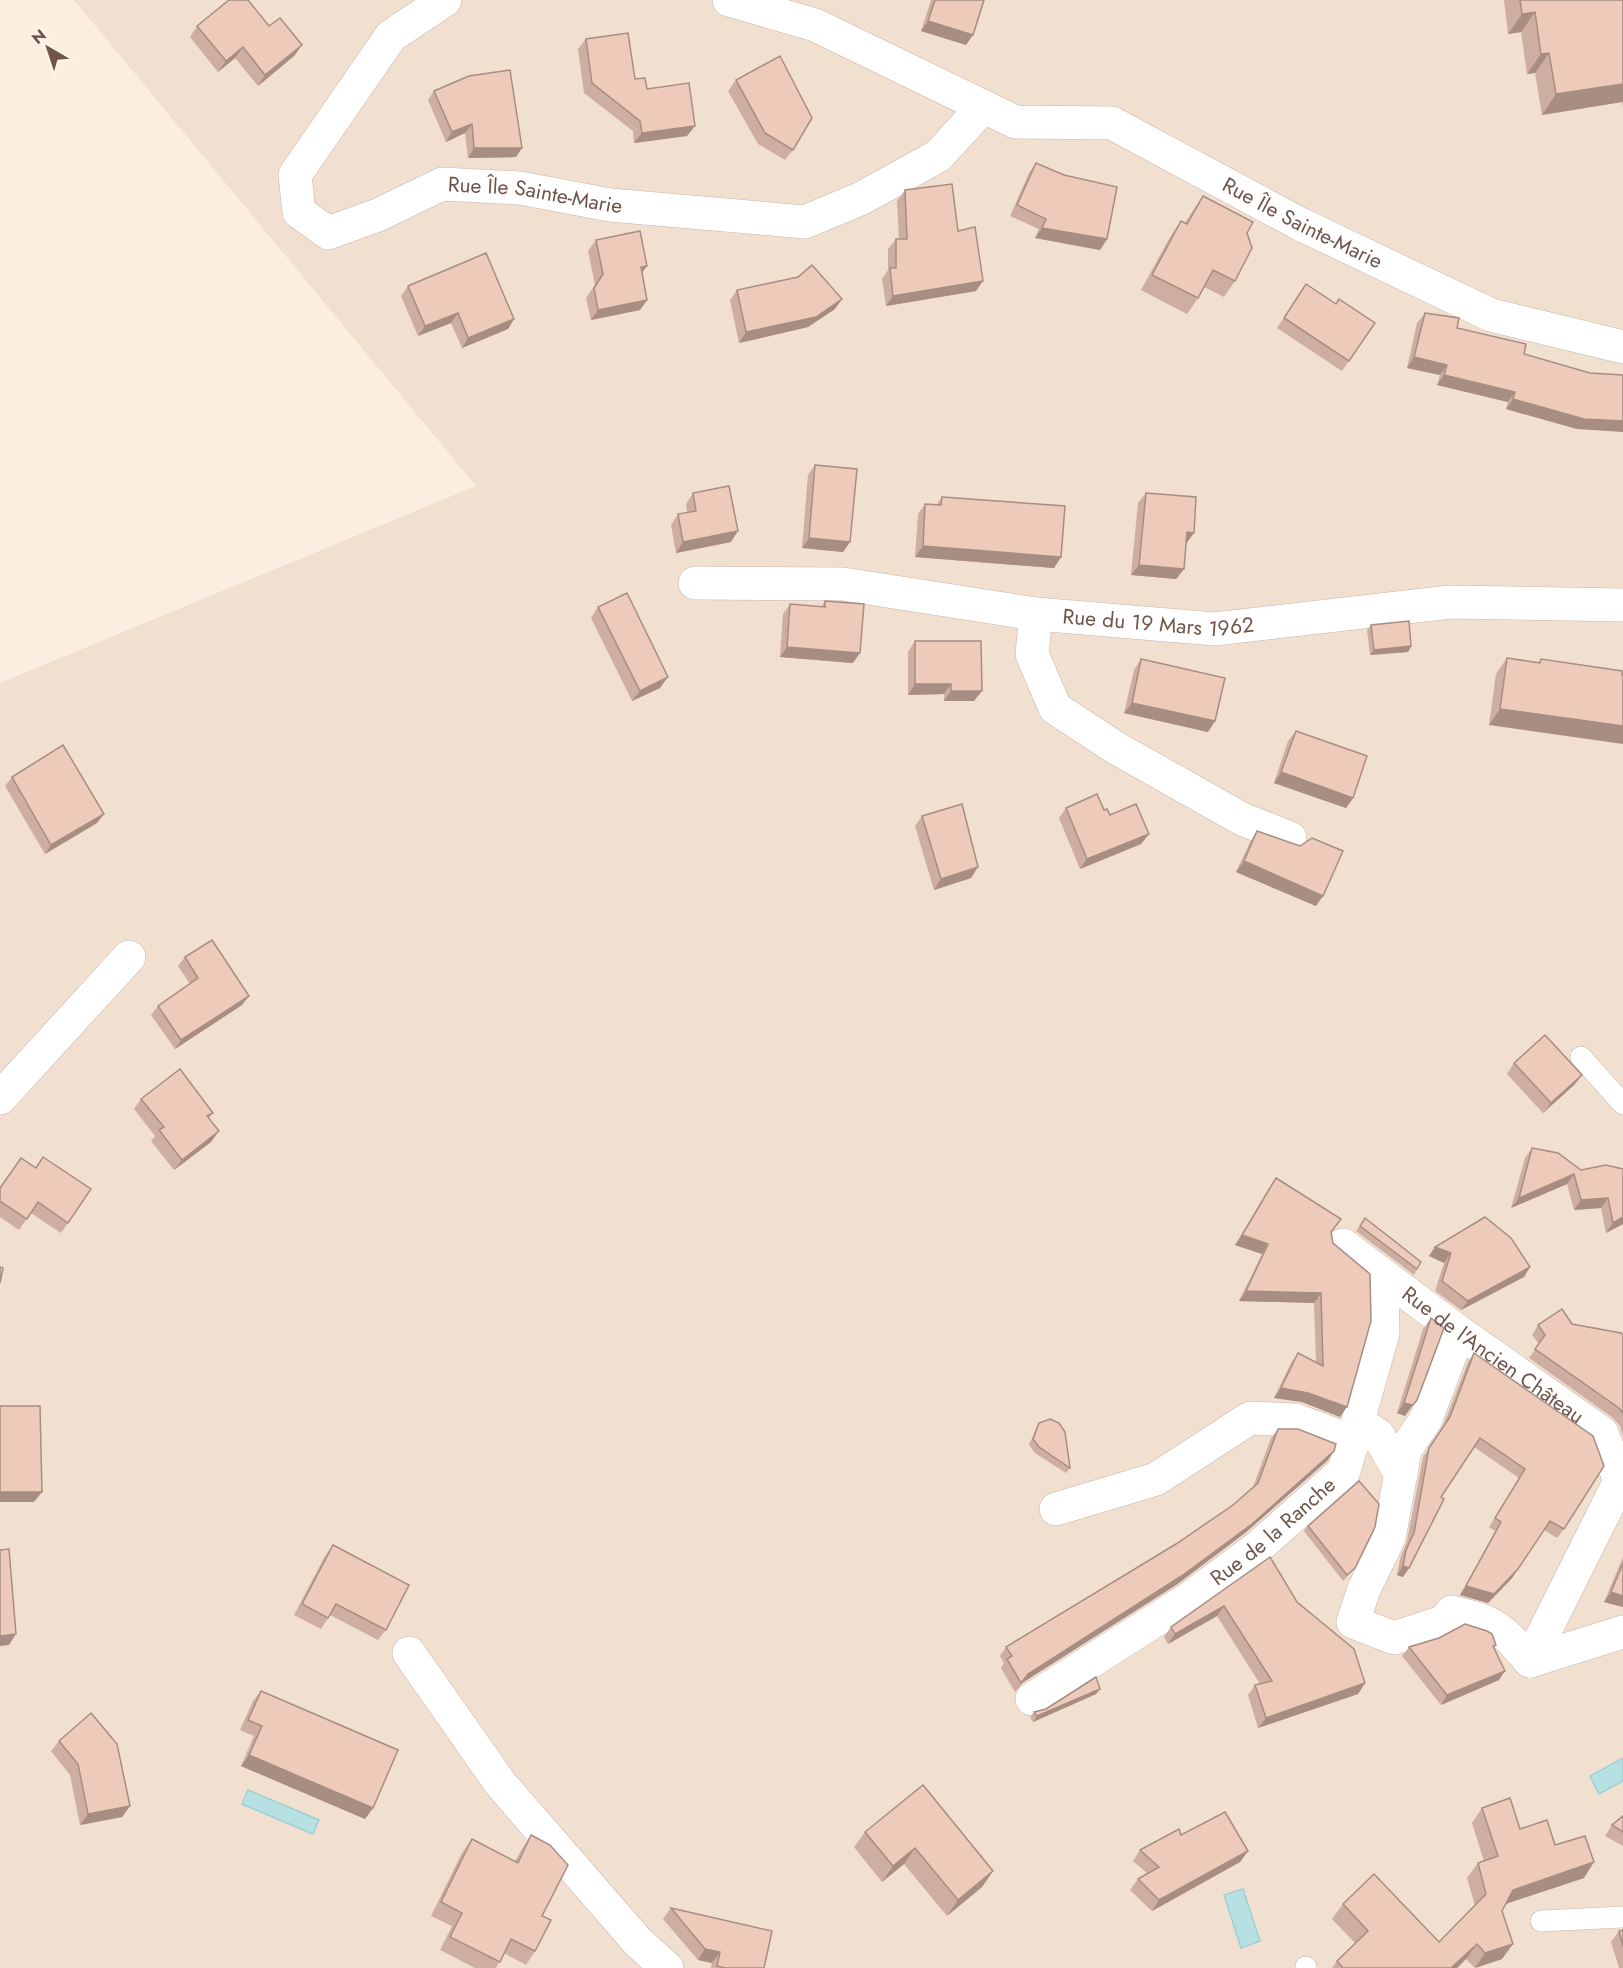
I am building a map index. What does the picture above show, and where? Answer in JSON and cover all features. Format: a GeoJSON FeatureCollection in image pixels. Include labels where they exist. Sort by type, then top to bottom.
{"type":"FeatureCollection","features":[{"type":"Feature","properties":{"kind":"street","name":"Rue Île Sainte-Marie"},"geometry":{"type":"LineString","coordinates":[[445,0],[391,36],[295,175],[299,212],[328,233],[378,215],[442,184],[520,188],[610,205],[805,222],[862,198],[938,156],[983,107]]}},
{"type":"Feature","properties":{"kind":"street","name":"Rue Île Sainte-Marie"},"geometry":{"type":"LineString","coordinates":[[729,0],[815,25],[1015,122],[1112,123],[1300,224],[1491,315],[1623,347]]}},
{"type":"Feature","properties":{"kind":"street","name":"Rue du 19 Mars 1962"},"geometry":{"type":"LineString","coordinates":[[695,583],[843,584],[1036,614],[1215,629],[1450,602],[1623,605]]}},
{"type":"Feature","properties":{"kind":"street"},"geometry":{"type":"LineString","coordinates":[[1036,614],[1032,654],[1055,708],[1116,748],[1242,819],[1290,838]]}},
{"type":"Feature","properties":{"kind":"street"},"geometry":{"type":"LineString","coordinates":[[0,1098],[129,957]]}},
{"type":"Feature","properties":{"kind":"street","name":"Rue de l'Ancien Château"},"geometry":{"type":"LineString","coordinates":[[1343,1245],[1459,1332],[1602,1433],[1620,1480],[1530,1661]]}},
{"type":"Feature","properties":{"kind":"street","name":"Rue de la Ranche"},"geometry":{"type":"LineString","coordinates":[[1032,1699],[1187,1600],[1252,1552],[1344,1470],[1357,1432],[1383,1333],[1382,1275]]}},
{"type":"Feature","properties":{"kind":"street"},"geometry":{"type":"LineString","coordinates":[[1459,1332],[1426,1419],[1406,1450],[1389,1538],[1364,1589],[1353,1622],[1394,1638],[1443,1622],[1452,1612],[1474,1617],[1500,1628],[1530,1661],[1623,1632]]}},
{"type":"Feature","properties":{"kind":"street"},"geometry":{"type":"LineString","coordinates":[[1056,1509],[1156,1479],[1250,1418],[1295,1420],[1378,1435],[1401,1475]]}},
{"type":"Feature","properties":{"kind":"street"},"geometry":{"type":"LineString","coordinates":[[409,1653],[500,1783],[638,1942],[667,1968]]}},
{"type":"Feature","properties":{"kind":"lane"},"geometry":{"type":"LineString","coordinates":[[1581,1057],[1623,1104]]}},
{"type":"Feature","properties":{"kind":"lane"},"geometry":{"type":"LineString","coordinates":[[1541,1921],[1623,1917]]}},
{"type":"Feature","properties":{"kind":"shaded area"},"geometry":{"type":"Polygon","coordinates":[[[74,0],[1623,0],[1623,1968],[0,1968],[0,683],[476,486],[74,0]]]}},
{"type":"Feature","properties":{"kind":"water"},"geometry":{"type":"Polygon","coordinates":[[[1623,1758],[1623,1781],[1599,1794],[1590,1776],[1623,1758]]]}},
{"type":"Feature","properties":{"kind":"water"},"geometry":{"type":"Polygon","coordinates":[[[248,1790],[319,1820],[313,1834],[242,1804],[248,1790]]]}},
{"type":"Feature","properties":{"kind":"water"},"geometry":{"type":"Polygon","coordinates":[[[1243,1889],[1260,1941],[1241,1948],[1224,1895],[1243,1889]]]}},
{"type":"Feature","properties":{"kind":"building"},"geometry":{"type":"Polygon","coordinates":[[[229,0],[248,0],[269,26],[280,18],[302,45],[265,75],[243,47],[226,61],[197,26],[229,0]]]}},
{"type":"Feature","properties":{"kind":"building"},"geometry":{"type":"Polygon","coordinates":[[[935,0],[984,0],[973,35],[928,21],[935,0]]]}},
{"type":"Feature","properties":{"kind":"building"},"geometry":{"type":"Polygon","coordinates":[[[1520,0],[1623,0],[1623,84],[1556,94],[1549,53],[1541,54],[1535,12],[1522,14],[1520,0]]]}},
{"type":"Feature","properties":{"kind":"building"},"geometry":{"type":"Polygon","coordinates":[[[628,33],[635,79],[645,78],[647,89],[689,83],[695,126],[642,133],[640,121],[592,83],[586,39],[628,33]]]}},
{"type":"Feature","properties":{"kind":"building"},"geometry":{"type":"Polygon","coordinates":[[[780,56],[812,118],[793,150],[765,133],[736,80],[780,56]]]}},
{"type":"Feature","properties":{"kind":"building"},"geometry":{"type":"Polygon","coordinates":[[[510,70],[522,148],[474,148],[472,124],[452,132],[434,91],[469,76],[510,70]]]}},
{"type":"Feature","properties":{"kind":"building"},"geometry":{"type":"Polygon","coordinates":[[[1036,163],[1064,175],[1117,187],[1107,239],[1042,228],[1046,219],[1017,205],[1036,163]]]}},
{"type":"Feature","properties":{"kind":"building"},"geometry":{"type":"Polygon","coordinates":[[[952,184],[958,231],[975,227],[983,281],[893,296],[890,268],[896,268],[896,239],[907,239],[905,190],[952,184]]]}},
{"type":"Feature","properties":{"kind":"building"},"geometry":{"type":"Polygon","coordinates":[[[1203,196],[1253,222],[1247,233],[1252,248],[1235,281],[1213,270],[1198,298],[1152,275],[1181,221],[1187,224],[1203,196]]]}},
{"type":"Feature","properties":{"kind":"building"},"geometry":{"type":"Polygon","coordinates":[[[640,231],[647,266],[641,267],[647,300],[598,310],[594,288],[603,274],[596,240],[640,231]]]}},
{"type":"Feature","properties":{"kind":"building"},"geometry":{"type":"Polygon","coordinates":[[[486,253],[514,319],[468,338],[458,313],[425,326],[408,286],[486,253]]]}},
{"type":"Feature","properties":{"kind":"building"},"geometry":{"type":"Polygon","coordinates":[[[812,265],[842,299],[816,317],[746,332],[737,290],[798,277],[812,265]]]}},
{"type":"Feature","properties":{"kind":"building"},"geometry":{"type":"Polygon","coordinates":[[[1306,284],[1336,304],[1339,299],[1375,323],[1349,361],[1284,318],[1306,284]]]}},
{"type":"Feature","properties":{"kind":"building"},"geometry":{"type":"Polygon","coordinates":[[[1425,313],[1459,318],[1457,328],[1526,344],[1524,354],[1590,373],[1623,375],[1623,421],[1584,419],[1513,399],[1515,392],[1444,375],[1447,365],[1414,357],[1425,313]]]}},
{"type":"Feature","properties":{"kind":"building"},"geometry":{"type":"Polygon","coordinates":[[[815,465],[857,469],[850,542],[809,538],[815,465]]]}},
{"type":"Feature","properties":{"kind":"building"},"geometry":{"type":"Polygon","coordinates":[[[729,486],[738,531],[683,542],[678,514],[696,511],[693,493],[729,486]]]}},
{"type":"Feature","properties":{"kind":"building"},"geometry":{"type":"Polygon","coordinates":[[[1146,493],[1196,497],[1194,533],[1187,532],[1184,569],[1139,565],[1146,493]]]}},
{"type":"Feature","properties":{"kind":"building"},"geometry":{"type":"Polygon","coordinates":[[[942,497],[1065,506],[1061,557],[923,546],[925,504],[941,505],[942,497]]]}},
{"type":"Feature","properties":{"kind":"building"},"geometry":{"type":"Polygon","coordinates":[[[627,593],[668,677],[640,691],[598,607],[627,593]]]}},
{"type":"Feature","properties":{"kind":"building"},"geometry":{"type":"Polygon","coordinates":[[[825,601],[864,604],[860,653],[787,647],[790,604],[825,607],[825,601]]]}},
{"type":"Feature","properties":{"kind":"building"},"geometry":{"type":"Polygon","coordinates":[[[1409,621],[1411,646],[1374,650],[1371,625],[1409,621]]]}},
{"type":"Feature","properties":{"kind":"building"},"geometry":{"type":"Polygon","coordinates":[[[915,641],[981,641],[982,691],[951,691],[951,684],[915,684],[915,641]]]}},
{"type":"Feature","properties":{"kind":"building"},"geometry":{"type":"Polygon","coordinates":[[[1507,658],[1540,663],[1541,659],[1622,671],[1623,726],[1500,709],[1507,658]]]}},
{"type":"Feature","properties":{"kind":"building"},"geometry":{"type":"Polygon","coordinates":[[[1141,659],[1225,678],[1215,721],[1132,703],[1141,659]]]}},
{"type":"Feature","properties":{"kind":"building"},"geometry":{"type":"Polygon","coordinates":[[[1296,731],[1367,756],[1353,798],[1281,772],[1296,731]]]}},
{"type":"Feature","properties":{"kind":"building"},"geometry":{"type":"Polygon","coordinates":[[[63,745],[104,814],[51,845],[12,777],[63,745]]]}},
{"type":"Feature","properties":{"kind":"building"},"geometry":{"type":"Polygon","coordinates":[[[1097,794],[1104,810],[1107,809],[1110,815],[1136,804],[1149,834],[1087,859],[1066,808],[1097,794]]]}},
{"type":"Feature","properties":{"kind":"building"},"geometry":{"type":"Polygon","coordinates":[[[962,804],[978,867],[941,879],[922,816],[962,804]]]}},
{"type":"Feature","properties":{"kind":"building"},"geometry":{"type":"Polygon","coordinates":[[[1257,831],[1300,846],[1312,838],[1343,851],[1323,896],[1244,861],[1257,831]]]}},
{"type":"Feature","properties":{"kind":"building"},"geometry":{"type":"Polygon","coordinates":[[[212,940],[249,996],[181,1040],[158,1006],[198,978],[185,957],[212,940]]]}},
{"type":"Feature","properties":{"kind":"building"},"geometry":{"type":"Polygon","coordinates":[[[1545,1035],[1582,1075],[1551,1103],[1514,1063],[1545,1035]]]}},
{"type":"Feature","properties":{"kind":"building"},"geometry":{"type":"Polygon","coordinates":[[[180,1069],[213,1113],[207,1116],[219,1131],[182,1160],[159,1130],[164,1127],[141,1099],[180,1069]]]}},
{"type":"Feature","properties":{"kind":"building"},"geometry":{"type":"Polygon","coordinates":[[[1532,1148],[1558,1153],[1581,1170],[1606,1165],[1623,1169],[1623,1217],[1613,1223],[1608,1198],[1581,1200],[1574,1174],[1519,1198],[1532,1148]]]}},
{"type":"Feature","properties":{"kind":"building"},"geometry":{"type":"Polygon","coordinates":[[[43,1157],[91,1189],[68,1223],[38,1202],[27,1219],[0,1201],[0,1188],[21,1158],[36,1168],[43,1157]]]}},
{"type":"Feature","properties":{"kind":"building"},"geometry":{"type":"Polygon","coordinates":[[[1276,1178],[1341,1219],[1331,1232],[1333,1243],[1370,1274],[1371,1321],[1347,1407],[1308,1393],[1281,1388],[1298,1353],[1323,1366],[1321,1293],[1246,1291],[1268,1244],[1242,1235],[1276,1178]]]}},
{"type":"Feature","properties":{"kind":"building"},"geometry":{"type":"Polygon","coordinates":[[[1485,1217],[1511,1238],[1530,1267],[1468,1301],[1442,1281],[1451,1253],[1435,1247],[1485,1217]]]}},
{"type":"Feature","properties":{"kind":"building"},"geometry":{"type":"Polygon","coordinates":[[[1365,1218],[1421,1262],[1417,1269],[1360,1226],[1365,1218]]]}},
{"type":"Feature","properties":{"kind":"building"},"geometry":{"type":"Polygon","coordinates":[[[0,1267],[3,1268],[0,1283],[0,1267]]]}},
{"type":"Feature","properties":{"kind":"building"},"geometry":{"type":"Polygon","coordinates":[[[1562,1309],[1572,1324],[1623,1335],[1623,1413],[1535,1349],[1545,1335],[1538,1325],[1562,1309]]]}},
{"type":"Feature","properties":{"kind":"building"},"geometry":{"type":"Polygon","coordinates":[[[1431,1318],[1444,1328],[1417,1400],[1413,1405],[1404,1403],[1431,1318]]]}},
{"type":"Feature","properties":{"kind":"building"},"geometry":{"type":"Polygon","coordinates":[[[1474,1353],[1593,1436],[1604,1466],[1564,1529],[1550,1521],[1518,1569],[1494,1594],[1466,1586],[1501,1522],[1495,1518],[1525,1469],[1480,1438],[1441,1497],[1444,1499],[1409,1568],[1403,1566],[1406,1550],[1414,1533],[1429,1448],[1450,1417],[1474,1353]]]}},
{"type":"Feature","properties":{"kind":"building"},"geometry":{"type":"Polygon","coordinates":[[[0,1406],[40,1406],[42,1492],[0,1492],[0,1406]]]}},
{"type":"Feature","properties":{"kind":"building"},"geometry":{"type":"Polygon","coordinates":[[[1050,1419],[1059,1423],[1065,1432],[1070,1468],[1039,1447],[1033,1439],[1039,1423],[1050,1419]]]}},
{"type":"Feature","properties":{"kind":"building"},"geometry":{"type":"Polygon","coordinates":[[[1278,1429],[1298,1429],[1336,1444],[1334,1451],[1252,1524],[1183,1575],[1028,1674],[1021,1683],[1007,1659],[1012,1656],[1006,1647],[1176,1544],[1233,1505],[1258,1483],[1278,1429]]]}},
{"type":"Feature","properties":{"kind":"building"},"geometry":{"type":"Polygon","coordinates":[[[1359,1481],[1379,1504],[1375,1527],[1355,1568],[1347,1575],[1308,1526],[1359,1481]]]}},
{"type":"Feature","properties":{"kind":"building"},"geometry":{"type":"Polygon","coordinates":[[[333,1545],[409,1585],[386,1630],[336,1604],[328,1618],[302,1604],[333,1545]]]}},
{"type":"Feature","properties":{"kind":"building"},"geometry":{"type":"Polygon","coordinates":[[[9,1549],[16,1634],[0,1636],[0,1550],[9,1549]]]}},
{"type":"Feature","properties":{"kind":"building"},"geometry":{"type":"Polygon","coordinates":[[[1270,1557],[1297,1602],[1354,1649],[1365,1683],[1266,1718],[1255,1685],[1272,1681],[1224,1606],[1175,1634],[1171,1627],[1270,1557]]]}},
{"type":"Feature","properties":{"kind":"building"},"geometry":{"type":"Polygon","coordinates":[[[1623,1563],[1623,1596],[1611,1592],[1623,1563]]]}},
{"type":"Feature","properties":{"kind":"building"},"geometry":{"type":"Polygon","coordinates":[[[1465,1624],[1492,1634],[1496,1645],[1493,1646],[1505,1671],[1447,1695],[1409,1647],[1439,1638],[1465,1624]]]}},
{"type":"Feature","properties":{"kind":"building"},"geometry":{"type":"Polygon","coordinates":[[[1096,1677],[1100,1689],[1037,1716],[1034,1712],[1046,1709],[1096,1677]]]}},
{"type":"Feature","properties":{"kind":"building"},"geometry":{"type":"Polygon","coordinates":[[[261,1691],[398,1750],[373,1808],[249,1755],[262,1726],[248,1720],[261,1691]]]}},
{"type":"Feature","properties":{"kind":"building"},"geometry":{"type":"Polygon","coordinates":[[[91,1713],[117,1744],[130,1806],[88,1814],[78,1764],[59,1741],[91,1713]]]}},
{"type":"Feature","properties":{"kind":"building"},"geometry":{"type":"Polygon","coordinates":[[[923,1785],[993,1871],[958,1900],[915,1848],[893,1866],[865,1832],[923,1785]]]}},
{"type":"Feature","properties":{"kind":"building"},"geometry":{"type":"Polygon","coordinates":[[[1510,1798],[1520,1829],[1547,1820],[1555,1845],[1585,1836],[1594,1862],[1513,1890],[1502,1911],[1513,1944],[1485,1953],[1477,1944],[1451,1968],[1343,1968],[1337,1961],[1368,1931],[1343,1904],[1374,1874],[1439,1942],[1486,1894],[1478,1863],[1498,1856],[1482,1808],[1510,1798]]]}},
{"type":"Feature","properties":{"kind":"building"},"geometry":{"type":"Polygon","coordinates":[[[1225,1812],[1248,1851],[1159,1900],[1138,1879],[1159,1867],[1140,1850],[1179,1829],[1181,1835],[1225,1812]]]}},
{"type":"Feature","properties":{"kind":"building"},"geometry":{"type":"Polygon","coordinates":[[[1623,1816],[1623,1832],[1612,1825],[1623,1816]]]}},
{"type":"Feature","properties":{"kind":"building"},"geometry":{"type":"Polygon","coordinates":[[[531,1835],[550,1845],[568,1865],[542,1916],[551,1920],[535,1951],[511,1939],[500,1962],[450,1937],[462,1913],[441,1902],[472,1839],[518,1863],[531,1835]]]}},
{"type":"Feature","properties":{"kind":"building"},"geometry":{"type":"Polygon","coordinates":[[[671,1908],[772,1931],[764,1968],[717,1966],[720,1952],[705,1949],[671,1908]]]}},
{"type":"Feature","properties":{"kind":"building"},"geometry":{"type":"Polygon","coordinates":[[[1623,1930],[1623,1946],[1619,1931],[1623,1930]]]}}]}
